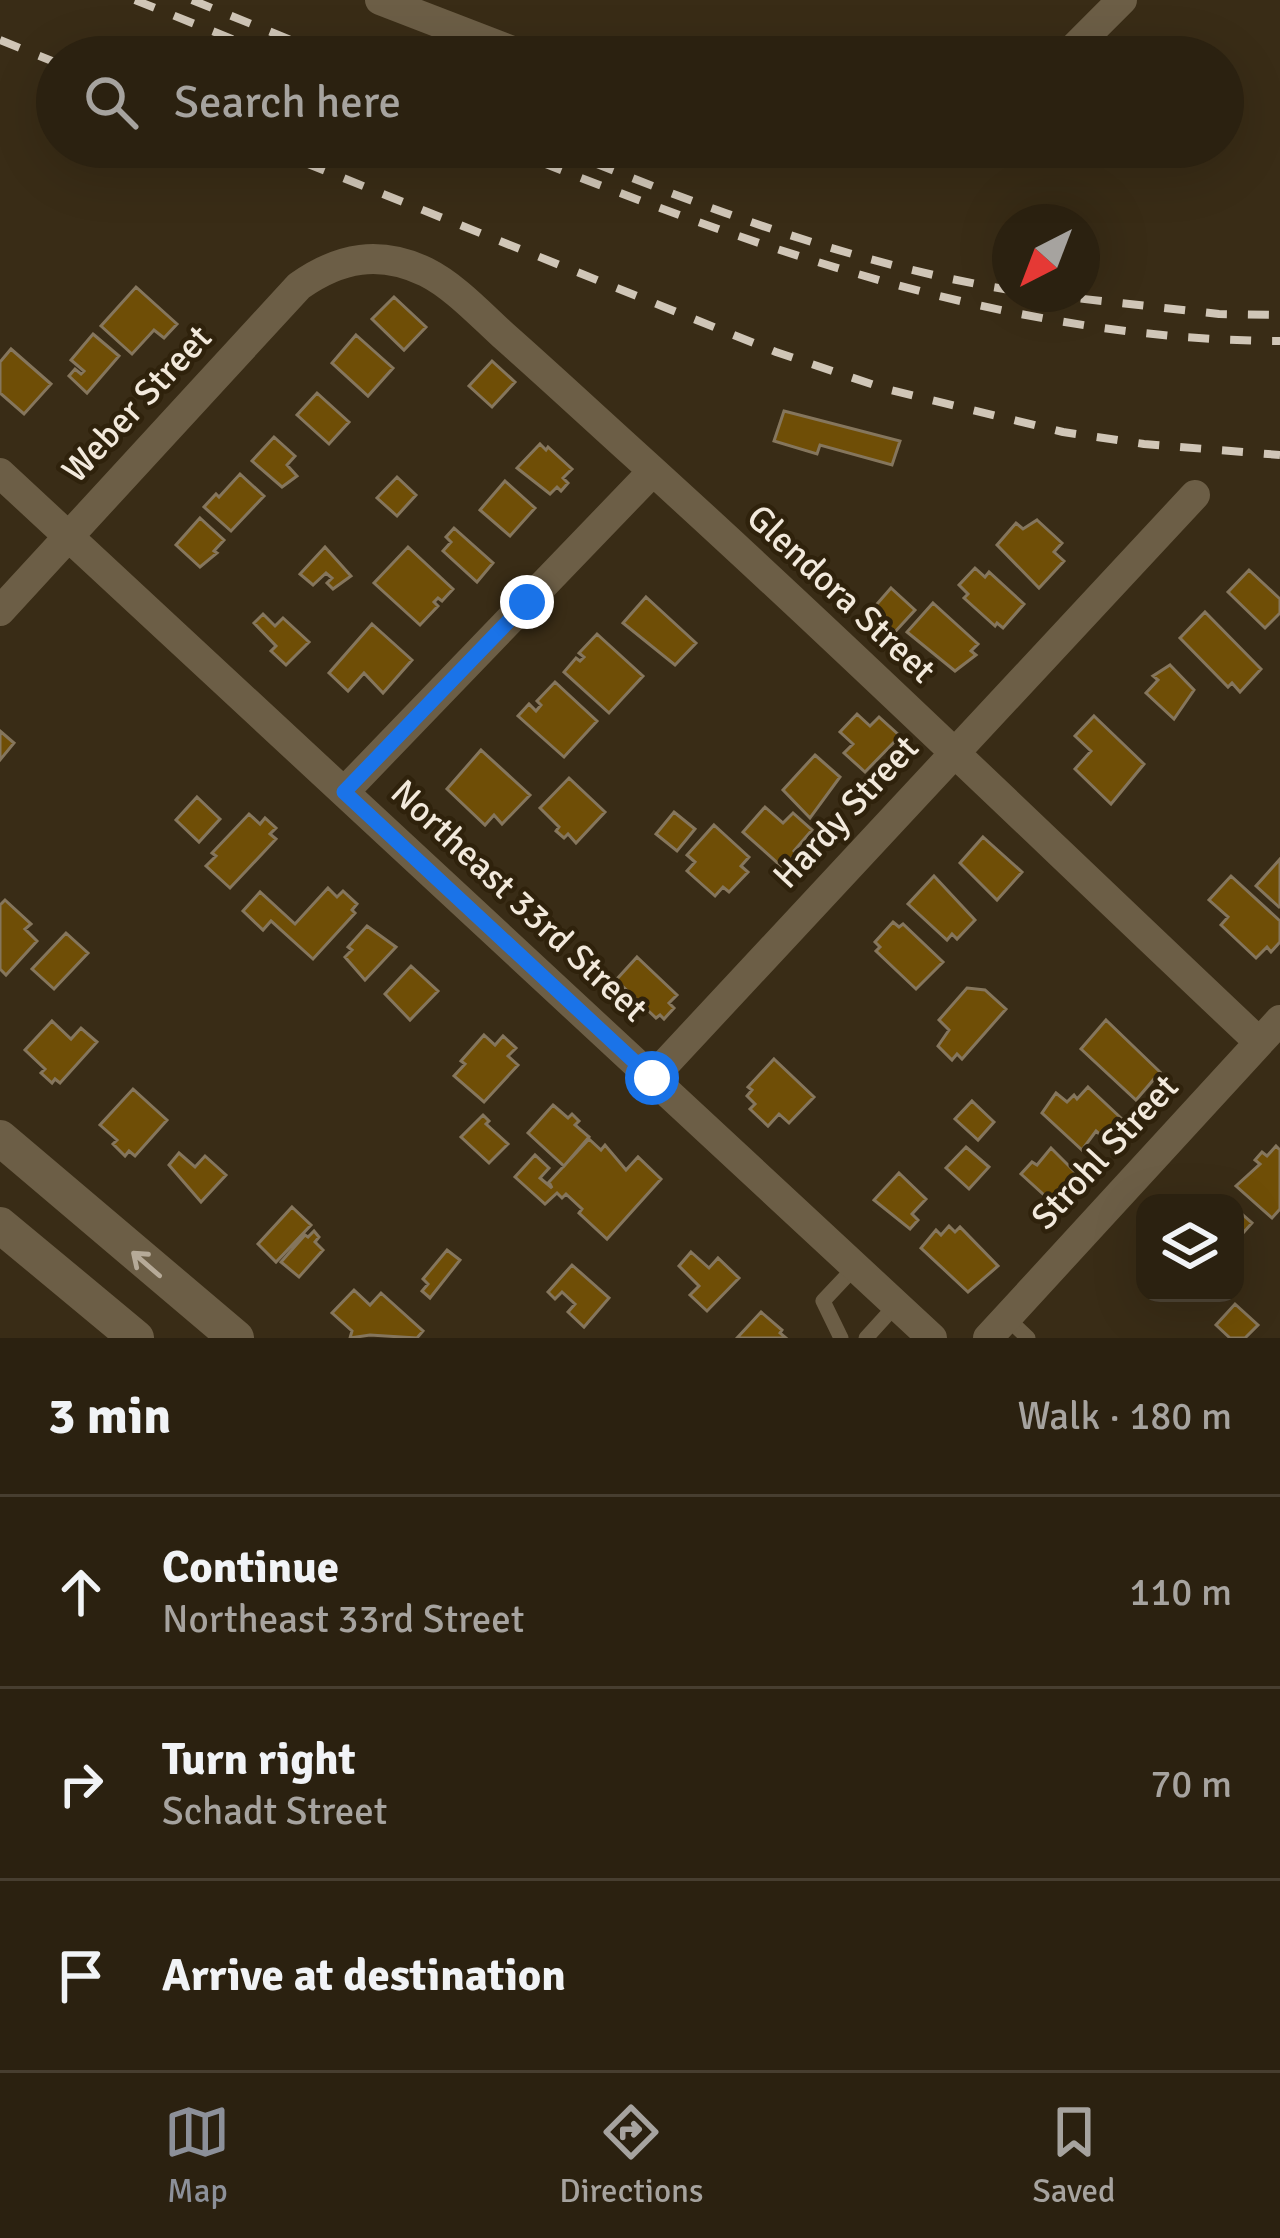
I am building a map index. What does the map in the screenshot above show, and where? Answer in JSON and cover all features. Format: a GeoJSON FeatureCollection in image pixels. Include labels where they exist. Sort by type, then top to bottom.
{"type":"FeatureCollection","features":[{"type":"Feature","properties":{"kind":"main road"},"geometry":{"type":"LineString","coordinates":[[0,1138],[236,1338]]}},
{"type":"Feature","properties":{"kind":"main road"},"geometry":{"type":"LineString","coordinates":[[0,1226],[136,1338]]}},
{"type":"Feature","properties":{"kind":"street"},"geometry":{"type":"LineString","coordinates":[[380,0],[473,36]]}},
{"type":"Feature","properties":{"kind":"street"},"geometry":{"type":"LineString","coordinates":[[1086,36],[1122,0]]}},
{"type":"Feature","properties":{"kind":"street","name":"Glendora Street"},"geometry":{"type":"LineString","coordinates":[[341,263],[373,256],[433,275],[653,471],[954,754],[1270,1031]]}},
{"type":"Feature","properties":{"kind":"street","name":"Weber Street"},"geometry":{"type":"LineString","coordinates":[[0,611],[299,286],[341,263]]}},
{"type":"Feature","properties":{"kind":"street"},"geometry":{"type":"LineString","coordinates":[[344,792],[653,471]]}},
{"type":"Feature","properties":{"kind":"street","name":"Northeast 33rd Street"},"geometry":{"type":"LineString","coordinates":[[0,473],[932,1338]]}},
{"type":"Feature","properties":{"kind":"street","name":"Hardy Street"},"geometry":{"type":"LineString","coordinates":[[652,1078],[1195,495]]}},
{"type":"Feature","properties":{"kind":"street","name":"Strohl Street"},"geometry":{"type":"LineString","coordinates":[[1008,1331],[1270,1031]]}},
{"type":"Feature","properties":{"kind":"lane"},"geometry":{"type":"LineString","coordinates":[[842,1338],[823,1301],[855,1267]]}},
{"type":"Feature","properties":{"kind":"lane"},"geometry":{"type":"LineString","coordinates":[[866,1338],[896,1305]]}},
{"type":"Feature","properties":{"kind":"building"},"geometry":{"type":"Polygon","coordinates":[[[136,287],[177,324],[164,338],[154,330],[132,354],[101,326],[136,287]]]}},
{"type":"Feature","properties":{"kind":"building"},"geometry":{"type":"Polygon","coordinates":[[[394,297],[426,327],[404,350],[372,319],[394,297]]]}},
{"type":"Feature","properties":{"kind":"building"},"geometry":{"type":"Polygon","coordinates":[[[93,334],[119,356],[87,393],[69,376],[75,369],[84,371],[71,360],[93,334]]]}},
{"type":"Feature","properties":{"kind":"building"},"geometry":{"type":"Polygon","coordinates":[[[356,335],[393,368],[368,396],[332,363],[356,335]]]}},
{"type":"Feature","properties":{"kind":"building"},"geometry":{"type":"Polygon","coordinates":[[[11,349],[51,384],[24,414],[0,393],[0,362],[11,349]]]}},
{"type":"Feature","properties":{"kind":"building"},"geometry":{"type":"Polygon","coordinates":[[[492,361],[515,382],[492,407],[469,386],[492,361]]]}},
{"type":"Feature","properties":{"kind":"building"},"geometry":{"type":"Polygon","coordinates":[[[317,393],[349,422],[329,444],[297,415],[317,393]]]}},
{"type":"Feature","properties":{"kind":"building"},"geometry":{"type":"Polygon","coordinates":[[[784,411],[900,441],[892,465],[820,445],[817,454],[774,441],[784,411]]]}},
{"type":"Feature","properties":{"kind":"building"},"geometry":{"type":"Polygon","coordinates":[[[274,437],[295,456],[287,465],[297,476],[282,487],[252,461],[274,437]]]}},
{"type":"Feature","properties":{"kind":"building"},"geometry":{"type":"Polygon","coordinates":[[[540,444],[572,469],[563,478],[568,483],[561,491],[557,487],[550,494],[517,468],[540,444]]]}},
{"type":"Feature","properties":{"kind":"building"},"geometry":{"type":"Polygon","coordinates":[[[240,474],[264,496],[231,531],[204,507],[240,474]]]}},
{"type":"Feature","properties":{"kind":"building"},"geometry":{"type":"Polygon","coordinates":[[[397,477],[416,495],[397,516],[377,498],[397,477]]]}},
{"type":"Feature","properties":{"kind":"building"},"geometry":{"type":"Polygon","coordinates":[[[505,481],[535,508],[510,536],[480,510],[505,481]]]}},
{"type":"Feature","properties":{"kind":"building"},"geometry":{"type":"Polygon","coordinates":[[[200,518],[224,540],[200,567],[176,545],[200,518]]]}},
{"type":"Feature","properties":{"kind":"building"},"geometry":{"type":"Polygon","coordinates":[[[1037,520],[1062,543],[1054,552],[1064,561],[1039,588],[997,545],[1016,523],[1023,529],[1037,520]]]}},
{"type":"Feature","properties":{"kind":"building"},"geometry":{"type":"Polygon","coordinates":[[[454,528],[493,563],[477,582],[443,551],[454,528]]]}},
{"type":"Feature","properties":{"kind":"building"},"geometry":{"type":"Polygon","coordinates":[[[325,547],[351,576],[333,589],[326,573],[313,585],[300,574],[325,547]]]}},
{"type":"Feature","properties":{"kind":"building"},"geometry":{"type":"Polygon","coordinates":[[[408,547],[453,589],[442,601],[434,602],[438,606],[420,625],[374,583],[408,547]]]}},
{"type":"Feature","properties":{"kind":"building"},"geometry":{"type":"Polygon","coordinates":[[[975,568],[985,577],[989,572],[1024,604],[1003,628],[964,598],[968,594],[959,585],[975,568]]]}},
{"type":"Feature","properties":{"kind":"building"},"geometry":{"type":"Polygon","coordinates":[[[1249,570],[1280,599],[1280,613],[1265,628],[1228,592],[1249,570]]]}},
{"type":"Feature","properties":{"kind":"building"},"geometry":{"type":"Polygon","coordinates":[[[891,588],[915,610],[894,633],[870,612],[891,588]]]}},
{"type":"Feature","properties":{"kind":"building"},"geometry":{"type":"Polygon","coordinates":[[[646,597],[696,643],[675,665],[623,623],[646,597]]]}},
{"type":"Feature","properties":{"kind":"building"},"geometry":{"type":"Polygon","coordinates":[[[933,603],[978,644],[971,651],[976,655],[955,671],[907,632],[933,603]]]}},
{"type":"Feature","properties":{"kind":"building"},"geometry":{"type":"Polygon","coordinates":[[[1205,612],[1261,669],[1240,692],[1232,683],[1228,687],[1180,638],[1205,612]]]}},
{"type":"Feature","properties":{"kind":"building"},"geometry":{"type":"Polygon","coordinates":[[[263,614],[275,626],[283,618],[309,642],[286,665],[254,623],[263,614]]]}},
{"type":"Feature","properties":{"kind":"building"},"geometry":{"type":"Polygon","coordinates":[[[372,624],[412,660],[383,693],[364,673],[348,691],[329,673],[372,624]]]}},
{"type":"Feature","properties":{"kind":"building"},"geometry":{"type":"Polygon","coordinates":[[[597,634],[643,676],[609,713],[564,672],[576,658],[584,657],[579,653],[597,634]]]}},
{"type":"Feature","properties":{"kind":"building"},"geometry":{"type":"Polygon","coordinates":[[[1170,665],[1194,690],[1174,719],[1146,693],[1158,680],[1153,676],[1170,665]]]}},
{"type":"Feature","properties":{"kind":"building"},"geometry":{"type":"Polygon","coordinates":[[[555,682],[597,721],[564,757],[518,716],[529,704],[536,711],[541,705],[537,701],[555,682]]]}},
{"type":"Feature","properties":{"kind":"building"},"geometry":{"type":"Polygon","coordinates":[[[857,714],[870,726],[879,717],[900,736],[865,772],[844,753],[853,744],[840,732],[857,714]]]}},
{"type":"Feature","properties":{"kind":"building"},"geometry":{"type":"Polygon","coordinates":[[[1094,716],[1144,764],[1111,804],[1075,769],[1091,751],[1075,736],[1094,716]]]}},
{"type":"Feature","properties":{"kind":"building"},"geometry":{"type":"Polygon","coordinates":[[[0,731],[14,743],[0,760],[0,731]]]}},
{"type":"Feature","properties":{"kind":"building"},"geometry":{"type":"Polygon","coordinates":[[[481,750],[530,795],[502,824],[494,815],[485,825],[447,789],[481,750]]]}},
{"type":"Feature","properties":{"kind":"building"},"geometry":{"type":"Polygon","coordinates":[[[815,755],[840,777],[810,818],[783,790],[815,755]]]}},
{"type":"Feature","properties":{"kind":"building"},"geometry":{"type":"Polygon","coordinates":[[[569,778],[605,812],[576,843],[568,834],[564,838],[556,831],[559,827],[540,808],[569,778]]]}},
{"type":"Feature","properties":{"kind":"building"},"geometry":{"type":"Polygon","coordinates":[[[197,797],[220,819],[199,842],[176,820],[197,797]]]}},
{"type":"Feature","properties":{"kind":"building"},"geometry":{"type":"Polygon","coordinates":[[[765,807],[783,823],[793,813],[812,830],[794,851],[797,854],[781,866],[743,832],[765,807]]]}},
{"type":"Feature","properties":{"kind":"building"},"geometry":{"type":"Polygon","coordinates":[[[674,812],[695,829],[677,851],[656,834],[674,812]]]}},
{"type":"Feature","properties":{"kind":"building"},"geometry":{"type":"Polygon","coordinates":[[[249,814],[260,824],[265,818],[276,828],[270,834],[276,839],[230,888],[206,866],[216,856],[212,853],[249,814]]]}},
{"type":"Feature","properties":{"kind":"building"},"geometry":{"type":"Polygon","coordinates":[[[714,825],[749,857],[741,866],[748,872],[729,892],[723,887],[715,896],[687,871],[695,862],[687,855],[714,825]]]}},
{"type":"Feature","properties":{"kind":"building"},"geometry":{"type":"Polygon","coordinates":[[[983,837],[1022,872],[997,900],[960,863],[983,837]]]}},
{"type":"Feature","properties":{"kind":"building"},"geometry":{"type":"Polygon","coordinates":[[[1280,859],[1280,906],[1279,907],[1256,886],[1280,859]]]}},
{"type":"Feature","properties":{"kind":"building"},"geometry":{"type":"Polygon","coordinates":[[[934,876],[975,920],[957,939],[952,934],[947,940],[908,904],[934,876]]]}},
{"type":"Feature","properties":{"kind":"building"},"geometry":{"type":"Polygon","coordinates":[[[1231,876],[1280,921],[1280,942],[1271,952],[1267,947],[1256,958],[1221,925],[1228,917],[1209,900],[1231,876]]]}},
{"type":"Feature","properties":{"kind":"building"},"geometry":{"type":"Polygon","coordinates":[[[328,888],[337,897],[343,891],[357,904],[355,913],[313,959],[271,921],[263,930],[243,911],[260,892],[295,924],[328,888]]]}},
{"type":"Feature","properties":{"kind":"building"},"geometry":{"type":"Polygon","coordinates":[[[5,900],[31,924],[25,929],[37,941],[6,975],[0,969],[0,905],[5,900]]]}},
{"type":"Feature","properties":{"kind":"building"},"geometry":{"type":"Polygon","coordinates":[[[893,922],[899,927],[903,924],[943,962],[916,989],[876,951],[880,947],[875,942],[893,922]]]}},
{"type":"Feature","properties":{"kind":"building"},"geometry":{"type":"Polygon","coordinates":[[[367,926],[396,947],[365,980],[345,957],[367,926]]]}},
{"type":"Feature","properties":{"kind":"building"},"geometry":{"type":"Polygon","coordinates":[[[66,933],[88,953],[54,989],[32,969],[66,933]]]}},
{"type":"Feature","properties":{"kind":"building"},"geometry":{"type":"Polygon","coordinates":[[[637,957],[677,995],[664,1019],[656,1018],[616,980],[637,957]]]}},
{"type":"Feature","properties":{"kind":"building"},"geometry":{"type":"Polygon","coordinates":[[[411,966],[438,991],[410,1020],[385,994],[411,966]]]}},
{"type":"Feature","properties":{"kind":"building"},"geometry":{"type":"Polygon","coordinates":[[[967,988],[985,990],[1006,1009],[962,1059],[957,1054],[952,1060],[938,1046],[949,1030],[939,1020],[967,988]]]}},
{"type":"Feature","properties":{"kind":"building"},"geometry":{"type":"Polygon","coordinates":[[[1106,1020],[1160,1072],[1136,1100],[1081,1049],[1106,1020]]]}},
{"type":"Feature","properties":{"kind":"building"},"geometry":{"type":"Polygon","coordinates":[[[52,1021],[71,1039],[81,1028],[97,1042],[60,1083],[55,1079],[52,1083],[41,1073],[45,1069],[25,1050],[52,1021]]]}},
{"type":"Feature","properties":{"kind":"building"},"geometry":{"type":"Polygon","coordinates":[[[484,1035],[495,1045],[503,1036],[516,1048],[508,1056],[518,1065],[484,1102],[454,1076],[484,1035]]]}},
{"type":"Feature","properties":{"kind":"building"},"geometry":{"type":"Polygon","coordinates":[[[774,1059],[814,1097],[789,1123],[779,1114],[768,1126],[750,1109],[755,1104],[747,1096],[752,1090],[748,1087],[774,1059]]]}},
{"type":"Feature","properties":{"kind":"building"},"geometry":{"type":"Polygon","coordinates":[[[1088,1087],[1122,1119],[1104,1138],[1096,1131],[1082,1150],[1042,1113],[1056,1093],[1067,1102],[1088,1087]]]}},
{"type":"Feature","properties":{"kind":"building"},"geometry":{"type":"Polygon","coordinates":[[[133,1089],[167,1120],[135,1156],[129,1151],[125,1156],[113,1144],[117,1140],[100,1125],[133,1089]]]}},
{"type":"Feature","properties":{"kind":"building"},"geometry":{"type":"Polygon","coordinates":[[[972,1101],[994,1122],[978,1140],[955,1119],[972,1101]]]}},
{"type":"Feature","properties":{"kind":"building"},"geometry":{"type":"Polygon","coordinates":[[[553,1105],[568,1118],[572,1114],[579,1121],[575,1125],[589,1137],[564,1166],[528,1133],[553,1105]]]}},
{"type":"Feature","properties":{"kind":"building"},"geometry":{"type":"Polygon","coordinates":[[[483,1115],[489,1121],[486,1124],[508,1144],[489,1163],[461,1137],[483,1115]]]}},
{"type":"Feature","properties":{"kind":"building"},"geometry":{"type":"Polygon","coordinates":[[[589,1139],[601,1150],[605,1145],[626,1170],[638,1157],[661,1179],[607,1239],[566,1194],[562,1198],[557,1193],[545,1204],[515,1177],[535,1155],[549,1168],[540,1178],[552,1188],[549,1182],[589,1139]]]}},
{"type":"Feature","properties":{"kind":"building"},"geometry":{"type":"Polygon","coordinates":[[[1276,1146],[1280,1150],[1280,1209],[1272,1218],[1236,1186],[1260,1164],[1255,1160],[1262,1152],[1267,1156],[1276,1146]]]}},
{"type":"Feature","properties":{"kind":"building"},"geometry":{"type":"Polygon","coordinates":[[[966,1147],[989,1167],[969,1189],[946,1168],[966,1147]]]}},
{"type":"Feature","properties":{"kind":"building"},"geometry":{"type":"Polygon","coordinates":[[[1051,1148],[1078,1175],[1053,1203],[1021,1174],[1032,1162],[1037,1165],[1051,1148]]]}},
{"type":"Feature","properties":{"kind":"building"},"geometry":{"type":"Polygon","coordinates":[[[179,1153],[195,1167],[205,1156],[226,1175],[201,1202],[169,1165],[179,1153]]]}},
{"type":"Feature","properties":{"kind":"building"},"geometry":{"type":"Polygon","coordinates":[[[899,1173],[926,1199],[912,1214],[918,1220],[910,1229],[874,1200],[899,1173]]]}},
{"type":"Feature","properties":{"kind":"building"},"geometry":{"type":"Polygon","coordinates":[[[292,1207],[311,1225],[276,1262],[258,1244],[292,1207]]]}},
{"type":"Feature","properties":{"kind":"building"},"geometry":{"type":"Polygon","coordinates":[[[949,1226],[955,1232],[960,1227],[998,1266],[968,1292],[921,1248],[936,1230],[941,1235],[949,1226]]]}},
{"type":"Feature","properties":{"kind":"building"},"geometry":{"type":"Polygon","coordinates":[[[314,1231],[319,1237],[315,1242],[323,1250],[299,1277],[281,1262],[314,1231]]]}},
{"type":"Feature","properties":{"kind":"building"},"geometry":{"type":"Polygon","coordinates":[[[447,1250],[460,1260],[430,1298],[422,1291],[428,1284],[423,1279],[447,1250]]]}},
{"type":"Feature","properties":{"kind":"building"},"geometry":{"type":"Polygon","coordinates":[[[691,1252],[709,1268],[718,1258],[739,1278],[707,1311],[690,1295],[699,1286],[679,1266],[691,1252]]]}},
{"type":"Feature","properties":{"kind":"building"},"geometry":{"type":"Polygon","coordinates":[[[572,1265],[609,1298],[584,1327],[568,1312],[575,1304],[562,1292],[555,1299],[548,1292],[572,1265]]]}},
{"type":"Feature","properties":{"kind":"building"},"geometry":{"type":"Polygon","coordinates":[[[354,1290],[370,1305],[381,1293],[423,1331],[417,1338],[350,1338],[352,1331],[332,1313],[354,1290]]]}},
{"type":"Feature","properties":{"kind":"building"},"geometry":{"type":"Polygon","coordinates":[[[1235,1304],[1258,1325],[1245,1338],[1230,1338],[1216,1325],[1235,1304]]]}},
{"type":"Feature","properties":{"kind":"building"},"geometry":{"type":"Polygon","coordinates":[[[761,1312],[782,1330],[786,1338],[737,1338],[761,1312]]]}},
{"type":"Feature","properties":{"kind":"railway"},"geometry":{"type":"LineString","coordinates":[[135,0],[225,36]]}},
{"type":"Feature","properties":{"kind":"railway"},"geometry":{"type":"LineString","coordinates":[[192,0],[281,36]]}},
{"type":"Feature","properties":{"kind":"railway"},"geometry":{"type":"LineString","coordinates":[[0,40],[36,55]]}},
{"type":"Feature","properties":{"kind":"railway"},"geometry":{"type":"LineString","coordinates":[[318,168],[776,352],[886,389],[1063,432],[1280,455]]}},
{"type":"Feature","properties":{"kind":"railway"},"geometry":{"type":"LineString","coordinates":[[556,168],[787,252],[980,306],[1179,336],[1280,341]]}},
{"type":"Feature","properties":{"kind":"railway"},"geometry":{"type":"LineString","coordinates":[[608,168],[835,249],[992,287]]}},
{"type":"Feature","properties":{"kind":"railway"},"geometry":{"type":"LineString","coordinates":[[1100,301],[1219,314],[1280,315]]}},
{"type":"Feature","properties":{"kind":"route"},"geometry":{"type":"LineString","coordinates":[[527,602],[344,792],[652,1078]]}}]}
